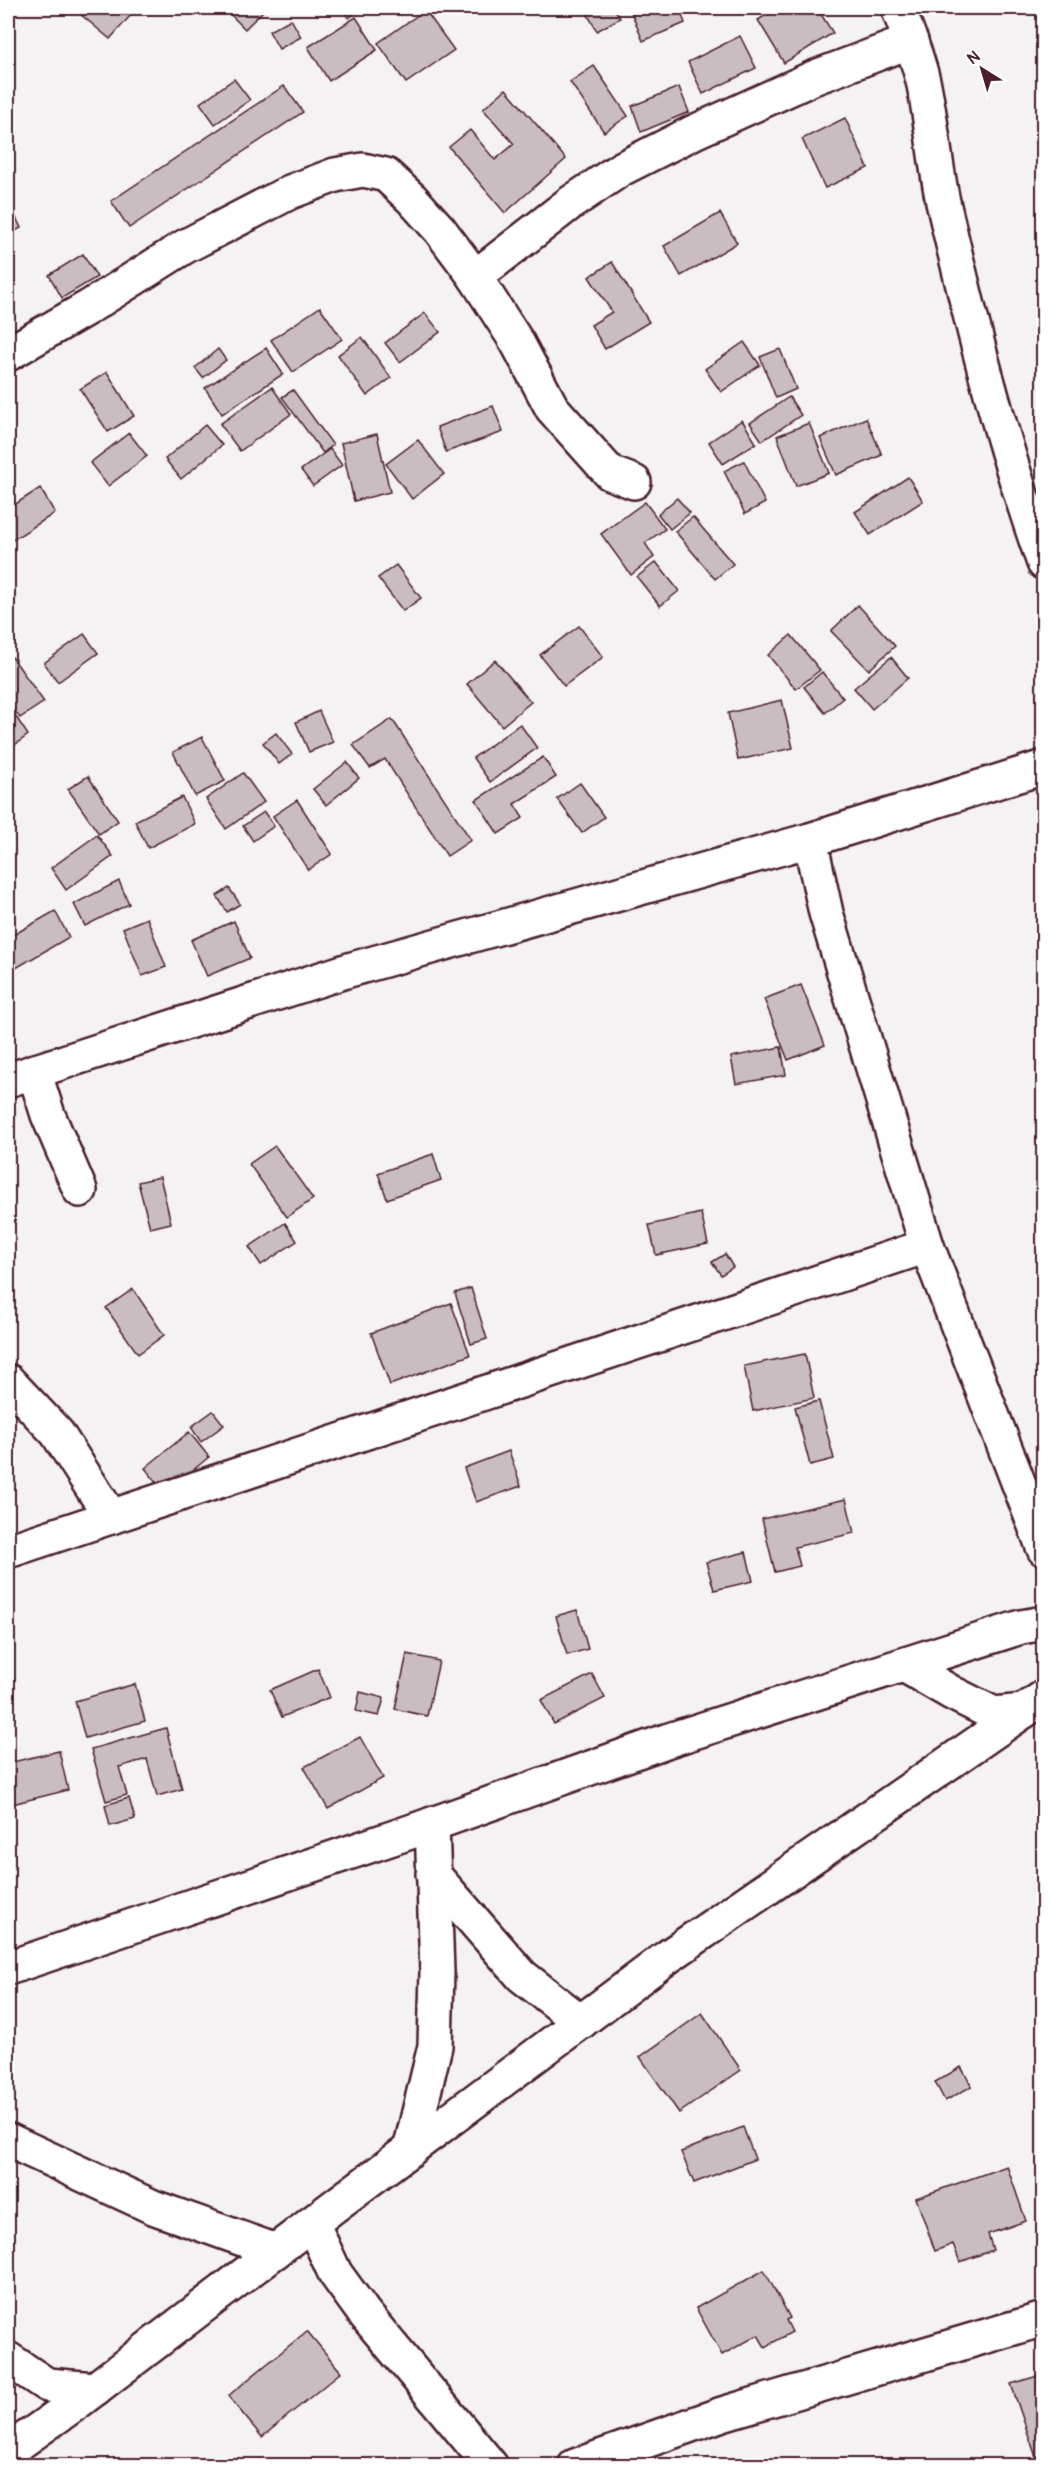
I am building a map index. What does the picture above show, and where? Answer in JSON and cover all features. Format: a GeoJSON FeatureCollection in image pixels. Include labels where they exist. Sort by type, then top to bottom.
{"type":"FeatureCollection","features":[{"type":"Feature","properties":{"kind":"street"},"geometry":{"type":"LineString","coordinates":[[898,8],[911,41],[923,84],[943,201],[1018,491],[1044,562]]}},
{"type":"Feature","properties":{"kind":"street"},"geometry":{"type":"LineString","coordinates":[[476,277],[569,204],[621,169],[694,132],[813,78],[911,41]]}},
{"type":"Feature","properties":{"kind":"street"},"geometry":{"type":"LineString","coordinates":[[8,354],[89,307],[183,247],[290,192],[345,173],[363,170],[386,175],[440,230],[476,277],[517,342],[552,408],[610,473],[634,482]]}},
{"type":"Feature","properties":{"kind":"street"},"geometry":{"type":"LineString","coordinates":[[80,1190],[48,1115],[21,1075],[349,970],[810,840],[1044,767]]}},
{"type":"Feature","properties":{"kind":"street"},"geometry":{"type":"LineString","coordinates":[[810,840],[832,934],[927,1246],[1044,1549]]}},
{"type":"Feature","properties":{"kind":"street"},"geometry":{"type":"LineString","coordinates":[[8,1551],[927,1246]]}},
{"type":"Feature","properties":{"kind":"street"},"geometry":{"type":"LineString","coordinates":[[8,1381],[57,1433],[111,1517]]}},
{"type":"Feature","properties":{"kind":"street"},"geometry":{"type":"LineString","coordinates":[[8,1968],[432,1824],[666,1741],[1021,1627],[1044,1623]]}},
{"type":"Feature","properties":{"kind":"street"},"geometry":{"type":"LineString","coordinates":[[904,1665],[994,1714],[1034,1704]]}},
{"type":"Feature","properties":{"kind":"street"},"geometry":{"type":"LineString","coordinates":[[8,2450],[95,2389],[312,2223],[676,1952],[1034,1704]]}},
{"type":"Feature","properties":{"kind":"street"},"geometry":{"type":"LineString","coordinates":[[410,2150],[435,2046],[437,1972],[432,1824]]}},
{"type":"Feature","properties":{"kind":"street"},"geometry":{"type":"LineString","coordinates":[[433,1874],[522,1976],[581,2022]]}},
{"type":"Feature","properties":{"kind":"street"},"geometry":{"type":"LineString","coordinates":[[8,2140],[153,2207],[276,2251]]}},
{"type":"Feature","properties":{"kind":"street"},"geometry":{"type":"LineString","coordinates":[[312,2223],[335,2273],[364,2313],[491,2466]]}},
{"type":"Feature","properties":{"kind":"street"},"geometry":{"type":"LineString","coordinates":[[575,2466],[722,2414],[1044,2319]]}},
{"type":"Feature","properties":{"kind":"street"},"geometry":{"type":"LineString","coordinates":[[8,2359],[47,2385],[95,2389]]}},
{"type":"Feature","properties":{"kind":"building"},"geometry":{"type":"Polygon","coordinates":[[[73,8],[137,8],[110,39],[73,8]]]}},
{"type":"Feature","properties":{"kind":"building"},"geometry":{"type":"Polygon","coordinates":[[[224,8],[266,8],[245,29],[224,8]]]}},
{"type":"Feature","properties":{"kind":"building"},"geometry":{"type":"Polygon","coordinates":[[[340,8],[361,8],[349,18],[340,8]]]}},
{"type":"Feature","properties":{"kind":"building"},"geometry":{"type":"Polygon","coordinates":[[[584,8],[614,8],[620,18],[597,31],[584,8]]]}},
{"type":"Feature","properties":{"kind":"building"},"geometry":{"type":"Polygon","coordinates":[[[642,8],[679,8],[685,23],[643,41],[631,12],[642,8]]]}},
{"type":"Feature","properties":{"kind":"building"},"geometry":{"type":"Polygon","coordinates":[[[778,8],[817,8],[833,33],[784,63],[758,20],[778,8]]]}},
{"type":"Feature","properties":{"kind":"building"},"geometry":{"type":"Polygon","coordinates":[[[425,10],[454,50],[406,83],[378,43],[425,10]]]}},
{"type":"Feature","properties":{"kind":"building"},"geometry":{"type":"Polygon","coordinates":[[[356,17],[377,50],[329,81],[308,47],[356,17]]]}},
{"type":"Feature","properties":{"kind":"building"},"geometry":{"type":"Polygon","coordinates":[[[291,19],[301,37],[279,49],[269,31],[291,19]]]}},
{"type":"Feature","properties":{"kind":"building"},"geometry":{"type":"Polygon","coordinates":[[[740,36],[756,68],[703,94],[688,62],[740,36]]]}},
{"type":"Feature","properties":{"kind":"building"},"geometry":{"type":"Polygon","coordinates":[[[594,66],[628,116],[604,132],[570,82],[594,66]]]}},
{"type":"Feature","properties":{"kind":"building"},"geometry":{"type":"Polygon","coordinates":[[[234,79],[250,100],[215,124],[200,103],[234,79]]]}},
{"type":"Feature","properties":{"kind":"building"},"geometry":{"type":"Polygon","coordinates":[[[284,86],[303,112],[129,228],[111,201],[284,86]]]}},
{"type":"Feature","properties":{"kind":"building"},"geometry":{"type":"Polygon","coordinates":[[[679,87],[689,112],[641,132],[632,106],[679,87]]]}},
{"type":"Feature","properties":{"kind":"building"},"geometry":{"type":"Polygon","coordinates":[[[506,89],[566,159],[505,213],[449,147],[470,130],[495,160],[514,144],[483,109],[506,89]]]}},
{"type":"Feature","properties":{"kind":"building"},"geometry":{"type":"Polygon","coordinates":[[[845,118],[868,168],[825,188],[802,139],[845,118]]]}},
{"type":"Feature","properties":{"kind":"building"},"geometry":{"type":"Polygon","coordinates":[[[8,201],[21,228],[8,235],[8,201]]]}},
{"type":"Feature","properties":{"kind":"building"},"geometry":{"type":"Polygon","coordinates":[[[720,213],[737,243],[681,276],[664,246],[720,213]]]}},
{"type":"Feature","properties":{"kind":"building"},"geometry":{"type":"Polygon","coordinates":[[[83,254],[97,277],[62,298],[49,275],[83,254]]]}},
{"type":"Feature","properties":{"kind":"building"},"geometry":{"type":"Polygon","coordinates":[[[612,262],[649,322],[605,349],[591,325],[612,312],[589,277],[612,262]]]}},
{"type":"Feature","properties":{"kind":"building"},"geometry":{"type":"Polygon","coordinates":[[[320,307],[342,339],[293,372],[271,340],[320,307]]]}},
{"type":"Feature","properties":{"kind":"building"},"geometry":{"type":"Polygon","coordinates":[[[425,313],[440,332],[400,362],[385,343],[425,313]]]}},
{"type":"Feature","properties":{"kind":"building"},"geometry":{"type":"Polygon","coordinates":[[[362,337],[391,378],[367,396],[338,355],[362,337]]]}},
{"type":"Feature","properties":{"kind":"building"},"geometry":{"type":"Polygon","coordinates":[[[744,342],[760,365],[721,392],[705,369],[744,342]]]}},
{"type":"Feature","properties":{"kind":"building"},"geometry":{"type":"Polygon","coordinates":[[[266,348],[283,374],[222,414],[205,388],[266,348]]]}},
{"type":"Feature","properties":{"kind":"building"},"geometry":{"type":"Polygon","coordinates":[[[218,349],[226,360],[203,378],[195,368],[218,349]]]}},
{"type":"Feature","properties":{"kind":"building"},"geometry":{"type":"Polygon","coordinates":[[[780,349],[796,389],[776,398],[760,357],[780,349]]]}},
{"type":"Feature","properties":{"kind":"building"},"geometry":{"type":"Polygon","coordinates":[[[107,372],[134,416],[108,432],[80,389],[107,372]]]}},
{"type":"Feature","properties":{"kind":"building"},"geometry":{"type":"Polygon","coordinates":[[[272,387],[291,414],[240,451],[220,424],[272,387]]]}},
{"type":"Feature","properties":{"kind":"building"},"geometry":{"type":"Polygon","coordinates":[[[293,390],[333,445],[323,453],[282,397],[293,390]]]}},
{"type":"Feature","properties":{"kind":"building"},"geometry":{"type":"Polygon","coordinates":[[[789,397],[801,415],[762,441],[750,423],[789,397]]]}},
{"type":"Feature","properties":{"kind":"building"},"geometry":{"type":"Polygon","coordinates":[[[493,406],[503,432],[446,452],[437,427],[493,406]]]}},
{"type":"Feature","properties":{"kind":"building"},"geometry":{"type":"Polygon","coordinates":[[[866,418],[882,455],[836,475],[820,438],[866,418]]]}},
{"type":"Feature","properties":{"kind":"building"},"geometry":{"type":"Polygon","coordinates":[[[742,420],[756,443],[723,464],[709,442],[742,420]]]}},
{"type":"Feature","properties":{"kind":"building"},"geometry":{"type":"Polygon","coordinates":[[[809,423],[829,473],[796,486],[777,436],[809,423]]]}},
{"type":"Feature","properties":{"kind":"building"},"geometry":{"type":"Polygon","coordinates":[[[205,425],[222,445],[181,479],[165,459],[205,425]]]}},
{"type":"Feature","properties":{"kind":"building"},"geometry":{"type":"Polygon","coordinates":[[[129,433],[147,456],[108,486],[90,463],[129,433]]]}},
{"type":"Feature","properties":{"kind":"building"},"geometry":{"type":"Polygon","coordinates":[[[377,434],[390,492],[354,501],[341,443],[377,434]]]}},
{"type":"Feature","properties":{"kind":"building"},"geometry":{"type":"Polygon","coordinates":[[[418,440],[444,474],[412,499],[386,464],[418,440]]]}},
{"type":"Feature","properties":{"kind":"building"},"geometry":{"type":"Polygon","coordinates":[[[330,449],[342,465],[313,486],[301,470],[330,449]]]}},
{"type":"Feature","properties":{"kind":"building"},"geometry":{"type":"Polygon","coordinates":[[[744,461],[765,503],[745,514],[724,471],[744,461]]]}},
{"type":"Feature","properties":{"kind":"building"},"geometry":{"type":"Polygon","coordinates":[[[908,477],[923,501],[870,535],[855,512],[908,477]]]}},
{"type":"Feature","properties":{"kind":"building"},"geometry":{"type":"Polygon","coordinates":[[[40,488],[55,513],[8,543],[8,509],[40,488]]]}},
{"type":"Feature","properties":{"kind":"building"},"geometry":{"type":"Polygon","coordinates":[[[677,498],[690,513],[670,529],[658,514],[677,498]]]}},
{"type":"Feature","properties":{"kind":"building"},"geometry":{"type":"Polygon","coordinates":[[[645,502],[665,529],[645,543],[654,557],[631,575],[601,534],[645,502]]]}},
{"type":"Feature","properties":{"kind":"building"},"geometry":{"type":"Polygon","coordinates":[[[693,517],[733,564],[715,579],[675,531],[693,517]]]}},
{"type":"Feature","properties":{"kind":"building"},"geometry":{"type":"Polygon","coordinates":[[[656,562],[679,591],[660,606],[637,577],[656,562]]]}},
{"type":"Feature","properties":{"kind":"building"},"geometry":{"type":"Polygon","coordinates":[[[396,565],[421,598],[403,611],[378,578],[396,565]]]}},
{"type":"Feature","properties":{"kind":"building"},"geometry":{"type":"Polygon","coordinates":[[[858,605],[895,646],[869,670],[831,631],[858,605]]]}},
{"type":"Feature","properties":{"kind":"building"},"geometry":{"type":"Polygon","coordinates":[[[579,626],[603,657],[564,686],[540,655],[579,626]]]}},
{"type":"Feature","properties":{"kind":"building"},"geometry":{"type":"Polygon","coordinates":[[[84,634],[98,653],[58,682],[44,663],[84,634]]]}},
{"type":"Feature","properties":{"kind":"building"},"geometry":{"type":"Polygon","coordinates":[[[791,635],[820,670],[796,689],[768,655],[791,635]]]}},
{"type":"Feature","properties":{"kind":"building"},"geometry":{"type":"Polygon","coordinates":[[[12,657],[44,702],[20,718],[8,701],[8,660],[12,657]]]}},
{"type":"Feature","properties":{"kind":"building"},"geometry":{"type":"Polygon","coordinates":[[[891,657],[908,678],[872,709],[854,688],[891,657]]]}},
{"type":"Feature","properties":{"kind":"building"},"geometry":{"type":"Polygon","coordinates":[[[495,660],[531,702],[502,726],[467,684],[495,660]]]}},
{"type":"Feature","properties":{"kind":"building"},"geometry":{"type":"Polygon","coordinates":[[[822,672],[843,698],[825,713],[804,687],[822,672]]]}},
{"type":"Feature","properties":{"kind":"building"},"geometry":{"type":"Polygon","coordinates":[[[782,700],[793,748],[738,760],[728,713],[782,700]]]}},
{"type":"Feature","properties":{"kind":"building"},"geometry":{"type":"Polygon","coordinates":[[[319,711],[333,742],[309,752],[296,722],[319,711]]]}},
{"type":"Feature","properties":{"kind":"building"},"geometry":{"type":"Polygon","coordinates":[[[14,714],[28,735],[8,750],[8,719],[14,714]]]}},
{"type":"Feature","properties":{"kind":"building"},"geometry":{"type":"Polygon","coordinates":[[[392,719],[471,840],[447,856],[385,759],[370,768],[353,745],[392,719]]]}},
{"type":"Feature","properties":{"kind":"building"},"geometry":{"type":"Polygon","coordinates":[[[520,724],[537,748],[490,782],[473,758],[520,724]]]}},
{"type":"Feature","properties":{"kind":"building"},"geometry":{"type":"Polygon","coordinates":[[[276,733],[292,754],[279,764],[263,743],[276,733]]]}},
{"type":"Feature","properties":{"kind":"building"},"geometry":{"type":"Polygon","coordinates":[[[202,737],[225,781],[195,796],[173,752],[202,737]]]}},
{"type":"Feature","properties":{"kind":"building"},"geometry":{"type":"Polygon","coordinates":[[[543,757],[556,777],[514,804],[523,818],[498,834],[476,800],[543,757]]]}},
{"type":"Feature","properties":{"kind":"building"},"geometry":{"type":"Polygon","coordinates":[[[347,762],[359,778],[326,805],[313,789],[347,762]]]}},
{"type":"Feature","properties":{"kind":"building"},"geometry":{"type":"Polygon","coordinates":[[[243,773],[264,802],[226,829],[206,799],[243,773]]]}},
{"type":"Feature","properties":{"kind":"building"},"geometry":{"type":"Polygon","coordinates":[[[88,776],[118,821],[99,834],[68,789],[88,776]]]}},
{"type":"Feature","properties":{"kind":"building"},"geometry":{"type":"Polygon","coordinates":[[[580,783],[604,817],[582,833],[557,799],[580,783]]]}},
{"type":"Feature","properties":{"kind":"building"},"geometry":{"type":"Polygon","coordinates":[[[182,797],[195,824],[148,848],[135,821],[182,797]]]}},
{"type":"Feature","properties":{"kind":"building"},"geometry":{"type":"Polygon","coordinates":[[[297,800],[332,854],[308,870],[273,816],[297,800]]]}},
{"type":"Feature","properties":{"kind":"building"},"geometry":{"type":"Polygon","coordinates":[[[264,812],[274,826],[253,841],[243,826],[264,812]]]}},
{"type":"Feature","properties":{"kind":"building"},"geometry":{"type":"Polygon","coordinates":[[[97,835],[113,856],[66,890],[51,868],[97,835]]]}},
{"type":"Feature","properties":{"kind":"building"},"geometry":{"type":"Polygon","coordinates":[[[119,881],[129,904],[85,926],[74,904],[119,881]]]}},
{"type":"Feature","properties":{"kind":"building"},"geometry":{"type":"Polygon","coordinates":[[[229,888],[240,904],[227,912],[217,896],[229,888]]]}},
{"type":"Feature","properties":{"kind":"building"},"geometry":{"type":"Polygon","coordinates":[[[55,911],[69,937],[16,968],[8,954],[8,938],[55,911]]]}},
{"type":"Feature","properties":{"kind":"building"},"geometry":{"type":"Polygon","coordinates":[[[147,918],[166,967],[142,976],[123,928],[147,918]]]}},
{"type":"Feature","properties":{"kind":"building"},"geometry":{"type":"Polygon","coordinates":[[[234,921],[250,958],[207,976],[191,940],[234,921]]]}},
{"type":"Feature","properties":{"kind":"building"},"geometry":{"type":"Polygon","coordinates":[[[801,985],[825,1045],[788,1060],[764,999],[801,985]]]}},
{"type":"Feature","properties":{"kind":"building"},"geometry":{"type":"Polygon","coordinates":[[[781,1047],[786,1075],[736,1084],[731,1057],[781,1047]]]}},
{"type":"Feature","properties":{"kind":"building"},"geometry":{"type":"Polygon","coordinates":[[[275,1146],[313,1199],[287,1217],[249,1164],[275,1146]]]}},
{"type":"Feature","properties":{"kind":"building"},"geometry":{"type":"Polygon","coordinates":[[[433,1154],[441,1180],[387,1199],[378,1173],[433,1154]]]}},
{"type":"Feature","properties":{"kind":"building"},"geometry":{"type":"Polygon","coordinates":[[[160,1177],[171,1223],[150,1228],[138,1182],[160,1177]]]}},
{"type":"Feature","properties":{"kind":"building"},"geometry":{"type":"Polygon","coordinates":[[[701,1213],[708,1244],[656,1255],[649,1225],[701,1213]]]}},
{"type":"Feature","properties":{"kind":"building"},"geometry":{"type":"Polygon","coordinates":[[[285,1223],[297,1241],[261,1265],[249,1247],[285,1223]]]}},
{"type":"Feature","properties":{"kind":"building"},"geometry":{"type":"Polygon","coordinates":[[[725,1254],[733,1267],[721,1275],[712,1262],[725,1254]]]}},
{"type":"Feature","properties":{"kind":"building"},"geometry":{"type":"Polygon","coordinates":[[[471,1288],[487,1339],[471,1344],[455,1293],[471,1288]]]}},
{"type":"Feature","properties":{"kind":"building"},"geometry":{"type":"Polygon","coordinates":[[[133,1289],[164,1335],[138,1354],[106,1308],[133,1289]]]}},
{"type":"Feature","properties":{"kind":"building"},"geometry":{"type":"Polygon","coordinates":[[[451,1303],[470,1355],[390,1385],[371,1333],[451,1303]]]}},
{"type":"Feature","properties":{"kind":"building"},"geometry":{"type":"Polygon","coordinates":[[[805,1354],[814,1398],[753,1411],[744,1366],[805,1354]]]}},
{"type":"Feature","properties":{"kind":"building"},"geometry":{"type":"Polygon","coordinates":[[[819,1401],[834,1459],[810,1465],[795,1407],[819,1401]]]}},
{"type":"Feature","properties":{"kind":"building"},"geometry":{"type":"Polygon","coordinates":[[[213,1411],[224,1425],[201,1442],[191,1427],[213,1411]]]}},
{"type":"Feature","properties":{"kind":"building"},"geometry":{"type":"Polygon","coordinates":[[[189,1432],[209,1457],[165,1493],[145,1468],[189,1432]]]}},
{"type":"Feature","properties":{"kind":"building"},"geometry":{"type":"Polygon","coordinates":[[[509,1451],[521,1486],[476,1502],[464,1468],[509,1451]]]}},
{"type":"Feature","properties":{"kind":"building"},"geometry":{"type":"Polygon","coordinates":[[[846,1499],[854,1533],[795,1547],[800,1566],[775,1572],[762,1519],[846,1499]]]}},
{"type":"Feature","properties":{"kind":"building"},"geometry":{"type":"Polygon","coordinates":[[[746,1552],[753,1581],[714,1590],[706,1562],[746,1552]]]}},
{"type":"Feature","properties":{"kind":"building"},"geometry":{"type":"Polygon","coordinates":[[[577,1610],[588,1649],[567,1655],[556,1616],[577,1610]]]}},
{"type":"Feature","properties":{"kind":"building"},"geometry":{"type":"Polygon","coordinates":[[[407,1654],[439,1661],[427,1716],[395,1709],[407,1654]]]}},
{"type":"Feature","properties":{"kind":"building"},"geometry":{"type":"Polygon","coordinates":[[[318,1669],[330,1697],[282,1717],[270,1690],[318,1669]]]}},
{"type":"Feature","properties":{"kind":"building"},"geometry":{"type":"Polygon","coordinates":[[[592,1674],[605,1698],[554,1724],[541,1700],[592,1674]]]}},
{"type":"Feature","properties":{"kind":"building"},"geometry":{"type":"Polygon","coordinates":[[[135,1684],[145,1721],[85,1738],[75,1701],[135,1684]]]}},
{"type":"Feature","properties":{"kind":"building"},"geometry":{"type":"Polygon","coordinates":[[[360,1692],[384,1698],[379,1716],[356,1711],[360,1692]]]}},
{"type":"Feature","properties":{"kind":"building"},"geometry":{"type":"Polygon","coordinates":[[[166,1728],[182,1789],[157,1796],[147,1759],[119,1767],[127,1795],[106,1801],[91,1749],[166,1728]]]}},
{"type":"Feature","properties":{"kind":"building"},"geometry":{"type":"Polygon","coordinates":[[[360,1737],[383,1778],[328,1809],[304,1767],[360,1737]]]}},
{"type":"Feature","properties":{"kind":"building"},"geometry":{"type":"Polygon","coordinates":[[[59,1751],[68,1790],[12,1804],[8,1784],[8,1763],[59,1751]]]}},
{"type":"Feature","properties":{"kind":"building"},"geometry":{"type":"Polygon","coordinates":[[[129,1798],[135,1819],[110,1826],[105,1805],[129,1798]]]}},
{"type":"Feature","properties":{"kind":"building"},"geometry":{"type":"Polygon","coordinates":[[[702,2013],[741,2070],[679,2113],[640,2057],[702,2013]]]}},
{"type":"Feature","properties":{"kind":"building"},"geometry":{"type":"Polygon","coordinates":[[[961,2067],[972,2086],[945,2101],[935,2082],[961,2067]]]}},
{"type":"Feature","properties":{"kind":"building"},"geometry":{"type":"Polygon","coordinates":[[[743,2127],[755,2159],[694,2183],[681,2152],[743,2127]]]}},
{"type":"Feature","properties":{"kind":"building"},"geometry":{"type":"Polygon","coordinates":[[[1007,2166],[1026,2221],[988,2234],[993,2250],[960,2262],[953,2244],[935,2251],[916,2198],[1007,2166]]]}},
{"type":"Feature","properties":{"kind":"building"},"geometry":{"type":"Polygon","coordinates":[[[764,2270],[790,2318],[786,2320],[792,2332],[765,2347],[758,2335],[722,2355],[696,2308],[764,2270]]]}},
{"type":"Feature","properties":{"kind":"building"},"geometry":{"type":"Polygon","coordinates":[[[307,2331],[341,2372],[262,2437],[228,2396],[307,2331]]]}},
{"type":"Feature","properties":{"kind":"building"},"geometry":{"type":"Polygon","coordinates":[[[1044,2374],[1044,2455],[1036,2457],[1011,2384],[1044,2374]]]}}]}
